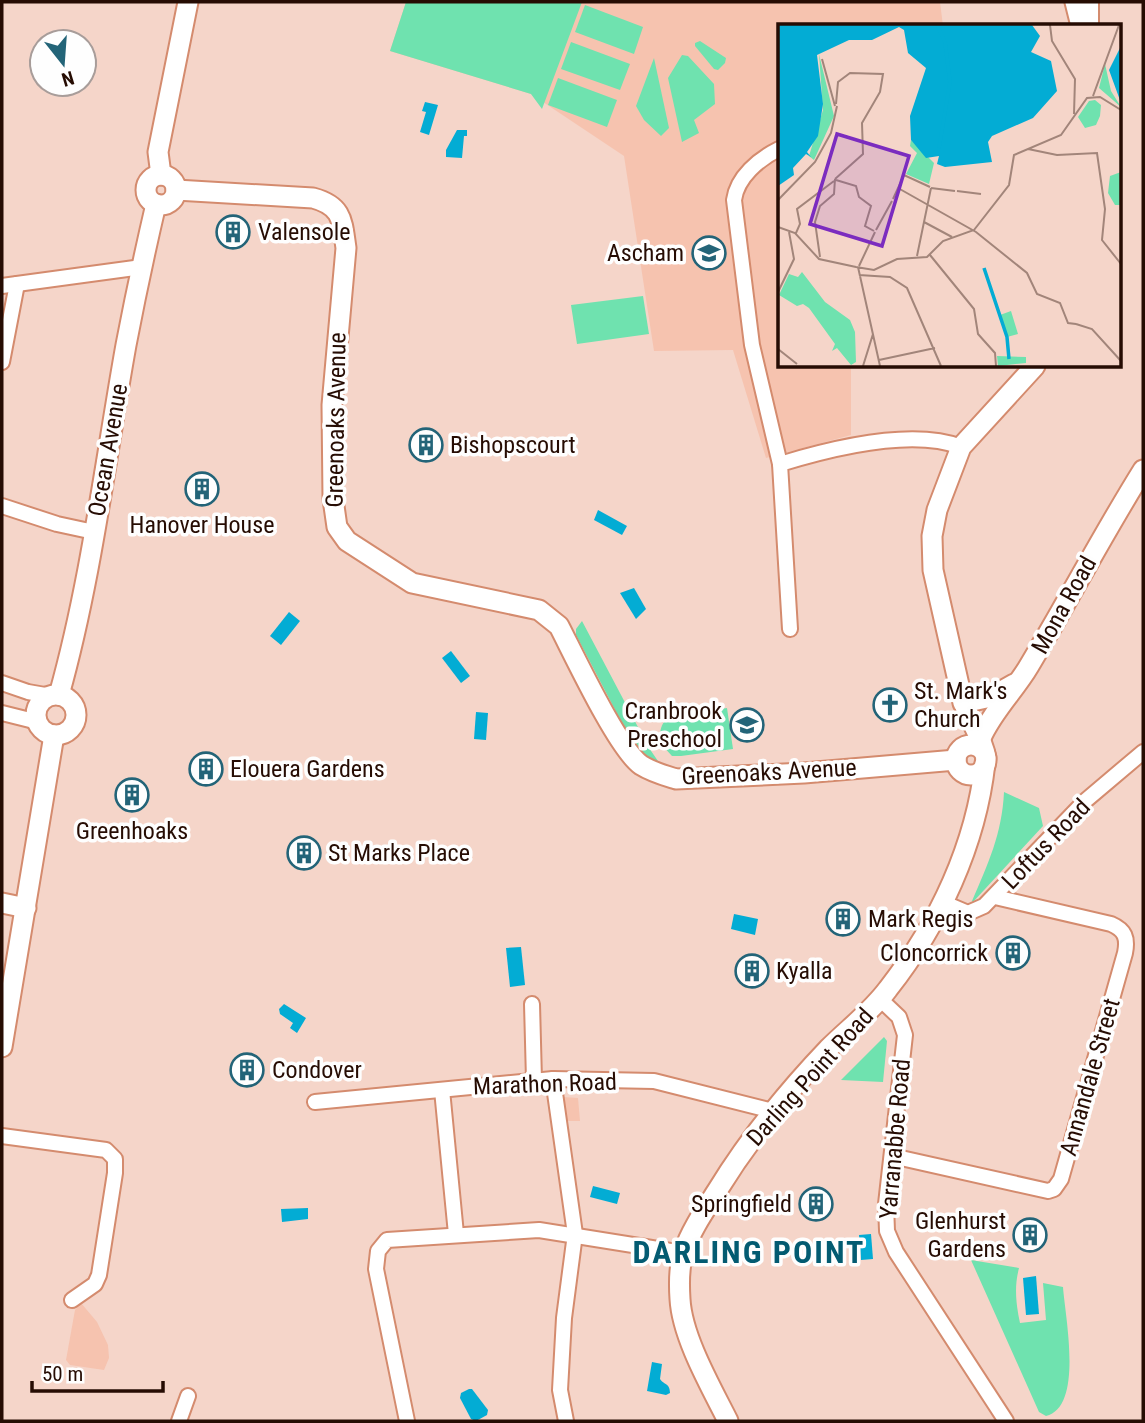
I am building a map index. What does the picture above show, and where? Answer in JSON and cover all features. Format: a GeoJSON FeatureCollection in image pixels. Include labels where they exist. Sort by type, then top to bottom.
{"type":"FeatureCollection","features":[{"type":"Feature","properties":{"kind":"street"},"geometry":{"type":"LineString","coordinates":[[161,175],[158,152],[188,2]]}},
{"type":"Feature","properties":{"kind":"street"},"geometry":{"type":"LineString","coordinates":[[1074,2],[1080,24]]}},
{"type":"Feature","properties":{"kind":"street"},"geometry":{"type":"LineString","coordinates":[[1091,2],[1091,24]]}},
{"type":"Feature","properties":{"kind":"street"},"geometry":{"type":"LineString","coordinates":[[778,150],[747,173],[735,188],[734,200],[752,345],[780,464],[790,629]]}},
{"type":"Feature","properties":{"kind":"street"},"geometry":{"type":"LineString","coordinates":[[161,175],[170,178],[176,190],[170,202],[156,204],[148,198],[146,188],[152,179],[161,175]]}},
{"type":"Feature","properties":{"kind":"street","name":"Greenoaks Avenue"},"geometry":{"type":"LineString","coordinates":[[176,190],[313,198],[326,202],[339,213],[346,248],[332,405],[333,499],[337,527],[347,541],[412,583],[538,610],[551,618],[559,626],[621,741],[638,763],[656,773],[676,779],[804,773],[961,760]]}},
{"type":"Feature","properties":{"kind":"street","name":"Ocean Avenue"},"geometry":{"type":"LineString","coordinates":[[55,696],[68,666],[156,204]]}},
{"type":"Feature","properties":{"kind":"street"},"geometry":{"type":"LineString","coordinates":[[2,286],[142,267]]}},
{"type":"Feature","properties":{"kind":"street"},"geometry":{"type":"LineString","coordinates":[[2,362],[17,284]]}},
{"type":"Feature","properties":{"kind":"street","name":"Darling Point Road"},"geometry":{"type":"LineString","coordinates":[[729,1421],[683,1322],[680,1299],[683,1253],[732,1166],[772,1111],[880,999],[912,957],[962,859],[975,816],[985,760],[981,738],[963,703],[940,605],[931,553],[932,536],[937,510],[961,447],[1033,368]]}},
{"type":"Feature","properties":{"kind":"street"},"geometry":{"type":"LineString","coordinates":[[780,464],[859,444],[927,439],[943,440],[961,447]]}},
{"type":"Feature","properties":{"kind":"street","name":"Mona Road"},"geometry":{"type":"LineString","coordinates":[[981,738],[1023,677],[1113,517],[1143,470]]}},
{"type":"Feature","properties":{"kind":"street"},"geometry":{"type":"LineString","coordinates":[[2,506],[57,524],[94,532]]}},
{"type":"Feature","properties":{"kind":"street"},"geometry":{"type":"LineString","coordinates":[[963,703],[1003,692],[1023,677]]}},
{"type":"Feature","properties":{"kind":"street"},"geometry":{"type":"LineString","coordinates":[[2,683],[28,692],[55,696],[71,702],[76,714],[72,727],[67,732],[54,735],[44,731],[38,722],[37,709],[40,703],[55,696]]}},
{"type":"Feature","properties":{"kind":"street","name":"Darling Point Road"},"geometry":{"type":"LineString","coordinates":[[963,703],[961,760],[974,802],[975,816]]}},
{"type":"Feature","properties":{"kind":"street"},"geometry":{"type":"LineString","coordinates":[[2,713],[38,722]]}},
{"type":"Feature","properties":{"kind":"street"},"geometry":{"type":"LineString","coordinates":[[2,1047],[54,735]]}},
{"type":"Feature","properties":{"kind":"street"},"geometry":{"type":"LineString","coordinates":[[961,760],[967,745],[975,745],[982,750],[985,760]]}},
{"type":"Feature","properties":{"kind":"street","name":"Loftus Road"},"geometry":{"type":"LineString","coordinates":[[942,902],[968,913],[978,910],[995,897],[1085,801],[1143,752]]}},
{"type":"Feature","properties":{"kind":"street","name":"Annandale Street"},"geometry":{"type":"LineString","coordinates":[[891,1156],[1048,1191],[1054,1189],[1061,1179],[1125,953],[1125,935],[1121,929],[1111,924],[995,897]]}},
{"type":"Feature","properties":{"kind":"street"},"geometry":{"type":"LineString","coordinates":[[2,903],[26,908]]}},
{"type":"Feature","properties":{"kind":"street","name":"Yarranabbe Road"},"geometry":{"type":"LineString","coordinates":[[880,999],[899,1017],[905,1035],[891,1156],[887,1231],[896,1252],[1006,1421]]}},
{"type":"Feature","properties":{"kind":"street"},"geometry":{"type":"LineString","coordinates":[[531,1004],[534,1080]]}},
{"type":"Feature","properties":{"kind":"street"},"geometry":{"type":"LineString","coordinates":[[553,1079],[575,1234],[562,1342],[560,1391],[565,1421]]}},
{"type":"Feature","properties":{"kind":"street","name":"Marathon Road"},"geometry":{"type":"LineString","coordinates":[[315,1102],[553,1079],[654,1081],[772,1111]]}},
{"type":"Feature","properties":{"kind":"street"},"geometry":{"type":"LineString","coordinates":[[442,1090],[456,1234]]}},
{"type":"Feature","properties":{"kind":"street"},"geometry":{"type":"LineString","coordinates":[[2,1136],[106,1150],[115,1159],[99,1275],[95,1284],[72,1300]]}},
{"type":"Feature","properties":{"kind":"street"},"geometry":{"type":"LineString","coordinates":[[407,1421],[376,1269],[378,1251],[387,1240],[539,1230],[683,1253]]}},
{"type":"Feature","properties":{"kind":"street"},"geometry":{"type":"LineString","coordinates":[[179,1421],[188,1395]]}},
{"type":"Feature","properties":{"kind":"shaded area","name":"Ascham"},"geometry":{"type":"Polygon","coordinates":[[[406,2],[940,2],[943,24],[778,24],[778,368],[851,368],[851,435],[766,458],[733,350],[654,351],[624,156],[531,94],[390,51],[406,2]]]}},
{"type":"Feature","properties":{"kind":"shaded area"},"geometry":{"type":"Polygon","coordinates":[[[563,1097],[578,1098],[580,1121],[567,1121],[563,1097]]]}},
{"type":"Feature","properties":{"kind":"shaded area"},"geometry":{"type":"Polygon","coordinates":[[[81,1303],[97,1322],[108,1345],[109,1358],[104,1370],[70,1365],[66,1360],[75,1310],[81,1303]]]}},
{"type":"Feature","properties":{"kind":"green space"},"geometry":{"type":"Polygon","coordinates":[[[406,2],[582,2],[542,109],[531,94],[390,51],[406,2]]]}},
{"type":"Feature","properties":{"kind":"green space"},"geometry":{"type":"Polygon","coordinates":[[[585,5],[643,27],[634,54],[575,32],[585,5]]]}},
{"type":"Feature","properties":{"kind":"green space"},"geometry":{"type":"Polygon","coordinates":[[[700,41],[726,58],[718,70],[714,69],[695,46],[695,43],[700,41]]]}},
{"type":"Feature","properties":{"kind":"green space"},"geometry":{"type":"Polygon","coordinates":[[[571,42],[630,64],[620,90],[561,69],[571,42]]]}},
{"type":"Feature","properties":{"kind":"green space"},"geometry":{"type":"Polygon","coordinates":[[[682,55],[688,56],[714,84],[715,104],[694,120],[699,133],[682,142],[668,78],[682,55]]]}},
{"type":"Feature","properties":{"kind":"green space"},"geometry":{"type":"Polygon","coordinates":[[[654,58],[669,128],[661,136],[644,120],[636,106],[654,58]]]}},
{"type":"Feature","properties":{"kind":"green space"},"geometry":{"type":"Polygon","coordinates":[[[558,78],[617,100],[607,127],[548,105],[558,78]]]}},
{"type":"Feature","properties":{"kind":"green space"},"geometry":{"type":"Polygon","coordinates":[[[643,296],[649,334],[577,344],[571,305],[643,296]]]}},
{"type":"Feature","properties":{"kind":"green space"},"geometry":{"type":"Polygon","coordinates":[[[582,621],[658,761],[656,766],[637,752],[576,635],[576,629],[582,621]]]}},
{"type":"Feature","properties":{"kind":"green space"},"geometry":{"type":"Polygon","coordinates":[[[727,708],[733,749],[672,756],[661,744],[661,727],[672,716],[727,708]]]}},
{"type":"Feature","properties":{"kind":"green space"},"geometry":{"type":"Polygon","coordinates":[[[1004,792],[1039,808],[1043,826],[973,902],[997,835],[1004,792]]]}},
{"type":"Feature","properties":{"kind":"green space"},"geometry":{"type":"Polygon","coordinates":[[[884,1037],[887,1041],[883,1082],[841,1080],[884,1037]]]}},
{"type":"Feature","properties":{"kind":"green space"},"geometry":{"type":"Polygon","coordinates":[[[971,1260],[1019,1268],[1016,1296],[1020,1323],[1046,1320],[1043,1283],[1063,1287],[1069,1338],[1069,1379],[1058,1409],[1046,1416],[1039,1412],[971,1260]]]}},
{"type":"Feature","properties":{"kind":"water"},"geometry":{"type":"Polygon","coordinates":[[[425,102],[438,105],[429,135],[420,132],[426,112],[422,111],[425,102]]]}},
{"type":"Feature","properties":{"kind":"water"},"geometry":{"type":"Polygon","coordinates":[[[457,130],[467,130],[462,158],[446,157],[446,150],[457,130]]]}},
{"type":"Feature","properties":{"kind":"water"},"geometry":{"type":"Polygon","coordinates":[[[598,510],[627,526],[622,535],[594,520],[598,510]]]}},
{"type":"Feature","properties":{"kind":"water"},"geometry":{"type":"Polygon","coordinates":[[[634,588],[646,609],[636,619],[620,593],[634,588]]]}},
{"type":"Feature","properties":{"kind":"water"},"geometry":{"type":"Polygon","coordinates":[[[289,612],[300,621],[281,645],[270,636],[289,612]]]}},
{"type":"Feature","properties":{"kind":"water"},"geometry":{"type":"Polygon","coordinates":[[[451,651],[470,676],[461,683],[442,658],[451,651]]]}},
{"type":"Feature","properties":{"kind":"water"},"geometry":{"type":"Polygon","coordinates":[[[476,712],[488,713],[486,740],[474,739],[476,712]]]}},
{"type":"Feature","properties":{"kind":"water"},"geometry":{"type":"Polygon","coordinates":[[[734,914],[758,919],[755,935],[731,929],[734,914]]]}},
{"type":"Feature","properties":{"kind":"water"},"geometry":{"type":"Polygon","coordinates":[[[521,947],[525,985],[510,987],[506,948],[521,947]]]}},
{"type":"Feature","properties":{"kind":"water"},"geometry":{"type":"Polygon","coordinates":[[[284,1004],[306,1018],[297,1033],[290,1028],[293,1023],[280,1014],[279,1009],[284,1004]]]}},
{"type":"Feature","properties":{"kind":"water"},"geometry":{"type":"Polygon","coordinates":[[[593,1186],[620,1193],[617,1204],[590,1197],[593,1186]]]}},
{"type":"Feature","properties":{"kind":"water"},"geometry":{"type":"Polygon","coordinates":[[[308,1208],[308,1219],[282,1222],[281,1209],[308,1208]]]}},
{"type":"Feature","properties":{"kind":"water"},"geometry":{"type":"Polygon","coordinates":[[[871,1234],[873,1259],[861,1260],[859,1235],[871,1234]]]}},
{"type":"Feature","properties":{"kind":"water"},"geometry":{"type":"Polygon","coordinates":[[[1036,1276],[1039,1314],[1026,1315],[1023,1278],[1036,1276]]]}},
{"type":"Feature","properties":{"kind":"water"},"geometry":{"type":"Polygon","coordinates":[[[652,1362],[662,1364],[660,1379],[670,1390],[666,1395],[647,1391],[652,1362]]]}},
{"type":"Feature","properties":{"kind":"water"},"geometry":{"type":"Polygon","coordinates":[[[472,1389],[488,1410],[487,1415],[476,1421],[471,1419],[460,1398],[461,1393],[472,1389]]]}},
{"type":"Feature","properties":{"kind":"place","name":"Valensole"},"geometry":{"type":"Point","coordinates":[233,232]}},
{"type":"Feature","properties":{"kind":"place","name":"Ascham"},"geometry":{"type":"Point","coordinates":[709,253]}},
{"type":"Feature","properties":{"kind":"place","name":"Bishopscourt"},"geometry":{"type":"Point","coordinates":[426,445]}},
{"type":"Feature","properties":{"kind":"place","name":"Hanover House"},"geometry":{"type":"Point","coordinates":[202,489]}},
{"type":"Feature","properties":{"kind":"place","name":"St. Mark's Church"},"geometry":{"type":"Point","coordinates":[890,705]}},
{"type":"Feature","properties":{"kind":"place","name":"Cranbrook Preschool"},"geometry":{"type":"Point","coordinates":[747,725]}},
{"type":"Feature","properties":{"kind":"place","name":"Elouera Gardens"},"geometry":{"type":"Point","coordinates":[206,769]}},
{"type":"Feature","properties":{"kind":"place","name":"Greenhoaks"},"geometry":{"type":"Point","coordinates":[132,795]}},
{"type":"Feature","properties":{"kind":"place","name":"St Marks Place"},"geometry":{"type":"Point","coordinates":[304,853]}},
{"type":"Feature","properties":{"kind":"place","name":"Mark Regis"},"geometry":{"type":"Point","coordinates":[843,919]}},
{"type":"Feature","properties":{"kind":"place","name":"Cloncorrick"},"geometry":{"type":"Point","coordinates":[1013,953]}},
{"type":"Feature","properties":{"kind":"place","name":"Kyalla"},"geometry":{"type":"Point","coordinates":[752,971]}},
{"type":"Feature","properties":{"kind":"place","name":"Condover"},"geometry":{"type":"Point","coordinates":[247,1070]}},
{"type":"Feature","properties":{"kind":"place","name":"Springfield"},"geometry":{"type":"Point","coordinates":[816,1204]}},
{"type":"Feature","properties":{"kind":"place","name":"Glenhurst Gardens"},"geometry":{"type":"Point","coordinates":[1030,1235]}},
{"type":"Feature","properties":{"kind":"district","name":"DARLING POINT"},"geometry":{"type":"Point","coordinates":[749,1252]}}]}
